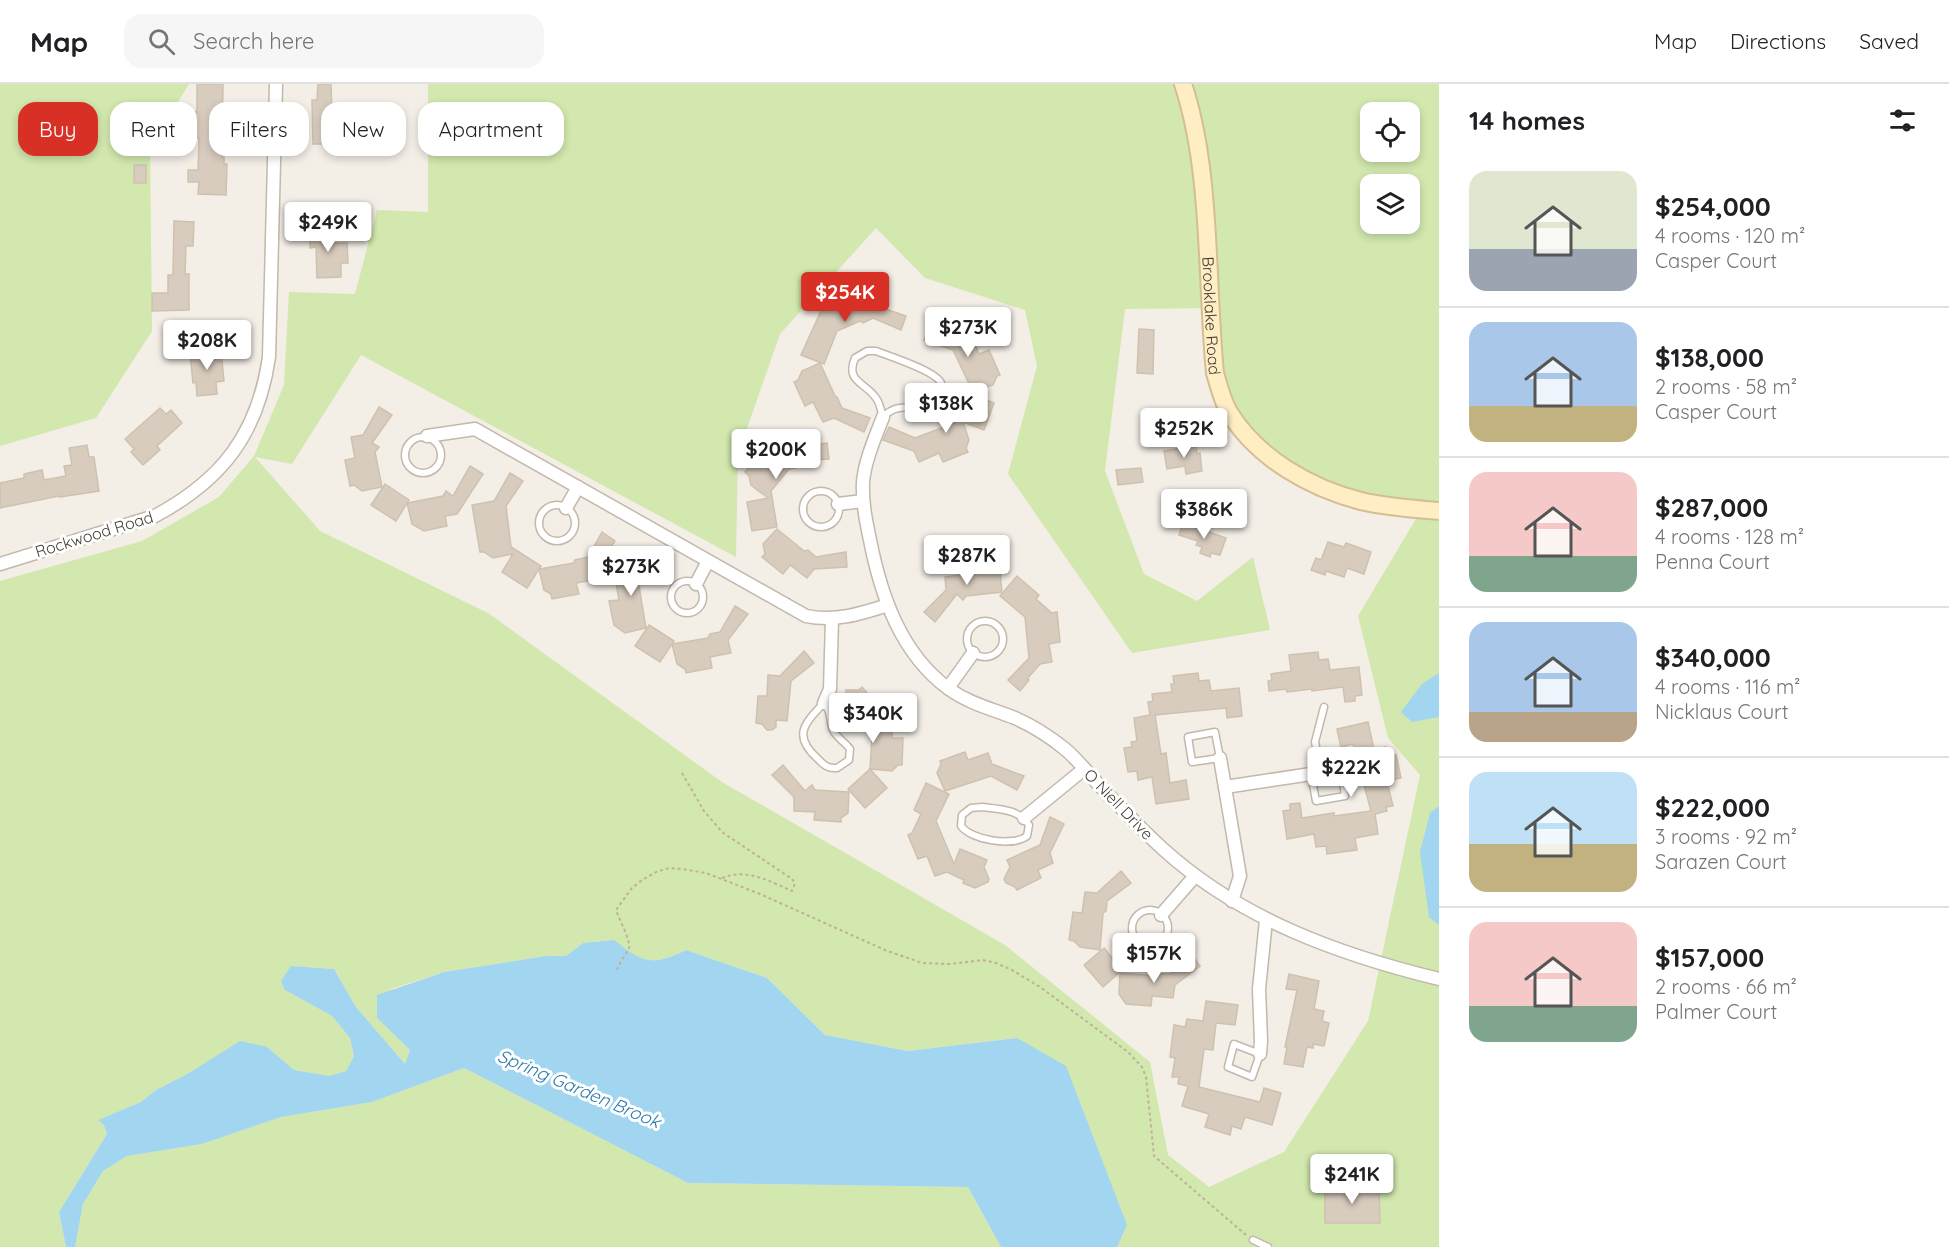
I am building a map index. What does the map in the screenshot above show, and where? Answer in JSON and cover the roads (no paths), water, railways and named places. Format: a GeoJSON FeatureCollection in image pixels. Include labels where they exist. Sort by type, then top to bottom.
{"type":"FeatureCollection","features":[{"type":"Feature","properties":{"kind":"street","name":"Rockwood Road"},"geometry":{"type":"LineString","coordinates":[[0,564],[155,516],[178,504],[215,475],[232,455],[253,416],[262,391],[269,357],[276,84]]}},
{"type":"Feature","properties":{"kind":"street","name":"Brooklake Road"},"geometry":{"type":"LineString","coordinates":[[1183,84],[1202,182],[1215,373],[1220,393],[1229,412],[1243,431],[1262,449],[1307,481],[1337,494],[1363,501],[1439,511]]}},
{"type":"Feature","properties":{"kind":"street","name":"O Niell Drive"},"geometry":{"type":"LineString","coordinates":[[883,417],[867,461],[863,482],[863,501],[875,565],[888,605],[912,652],[924,668],[969,702],[1013,717],[1068,751],[1132,820],[1195,876],[1232,901],[1266,920],[1324,944],[1375,962],[1439,979]]}},
{"type":"Feature","properties":{"kind":"street"},"geometry":{"type":"LineString","coordinates":[[427,436],[475,429],[806,616],[832,619],[888,605]]}},
{"type":"Feature","properties":{"kind":"street"},"geometry":{"type":"LineString","coordinates":[[566,508],[578,487]]}},
{"type":"Feature","properties":{"kind":"street"},"geometry":{"type":"LineString","coordinates":[[838,504],[863,501]]}},
{"type":"Feature","properties":{"kind":"street"},"geometry":{"type":"LineString","coordinates":[[696,584],[708,561]]}},
{"type":"Feature","properties":{"kind":"street"},"geometry":{"type":"LineString","coordinates":[[824,703],[830,689],[832,619]]}},
{"type":"Feature","properties":{"kind":"street"},"geometry":{"type":"LineString","coordinates":[[948,688],[973,653]]}},
{"type":"Feature","properties":{"kind":"street"},"geometry":{"type":"LineString","coordinates":[[1220,758],[1240,876],[1232,901]]}},
{"type":"Feature","properties":{"kind":"street"},"geometry":{"type":"LineString","coordinates":[[1024,818],[1084,769]]}},
{"type":"Feature","properties":{"kind":"street"},"geometry":{"type":"LineString","coordinates":[[1225,787],[1316,773]]}},
{"type":"Feature","properties":{"kind":"street"},"geometry":{"type":"LineString","coordinates":[[1161,915],[1195,876]]}},
{"type":"Feature","properties":{"kind":"street"},"geometry":{"type":"LineString","coordinates":[[1260,1054],[1262,1041],[1259,988],[1266,920]]}},
{"type":"Feature","properties":{"kind":"lane"},"geometry":{"type":"LineString","coordinates":[[876,351],[936,375],[940,380],[942,391],[939,401],[934,405],[897,408],[889,411],[883,417],[878,400],[854,378],[851,372],[855,358],[859,354],[876,351]]}},
{"type":"Feature","properties":{"kind":"lane"},"geometry":{"type":"LineString","coordinates":[[427,436],[437,443],[441,451],[440,462],[430,472],[416,472],[406,462],[405,453],[412,441],[427,436]]}},
{"type":"Feature","properties":{"kind":"lane"},"geometry":{"type":"LineString","coordinates":[[818,491],[832,495],[838,504],[838,516],[827,526],[816,526],[811,523],[803,511],[806,499],[818,491]]}},
{"type":"Feature","properties":{"kind":"lane"},"geometry":{"type":"LineString","coordinates":[[554,506],[566,508],[573,516],[573,530],[568,537],[560,541],[547,538],[540,531],[539,525],[543,511],[554,506]]}},
{"type":"Feature","properties":{"kind":"lane"},"geometry":{"type":"LineString","coordinates":[[683,582],[696,584],[703,595],[699,609],[691,613],[680,612],[672,602],[672,591],[683,582]]}},
{"type":"Feature","properties":{"kind":"lane"},"geometry":{"type":"LineString","coordinates":[[978,622],[993,623],[1002,634],[1001,646],[991,656],[979,656],[973,653],[967,644],[968,632],[978,622]]}},
{"type":"Feature","properties":{"kind":"lane"},"geometry":{"type":"LineString","coordinates":[[824,703],[830,711],[831,726],[835,734],[850,749],[849,760],[837,768],[825,766],[804,742],[805,728],[809,720],[824,703]]}},
{"type":"Feature","properties":{"kind":"lane"},"geometry":{"type":"LineString","coordinates":[[1316,773],[1341,769],[1345,796],[1316,801],[1315,742],[1324,707]]}},
{"type":"Feature","properties":{"kind":"lane"},"geometry":{"type":"LineString","coordinates":[[1215,732],[1220,758],[1192,762],[1188,737],[1215,732]]}},
{"type":"Feature","properties":{"kind":"lane"},"geometry":{"type":"LineString","coordinates":[[982,807],[1002,809],[1024,818],[1029,825],[1027,836],[1023,840],[989,840],[966,832],[961,826],[961,820],[966,811],[982,807]]}},
{"type":"Feature","properties":{"kind":"lane"},"geometry":{"type":"LineString","coordinates":[[1155,911],[1161,915],[1167,926],[1165,938],[1161,942],[1147,946],[1135,938],[1132,924],[1138,914],[1155,911]]}},
{"type":"Feature","properties":{"kind":"lane"},"geometry":{"type":"LineString","coordinates":[[1234,1044],[1260,1054],[1252,1077],[1228,1067],[1234,1044]]}},
{"type":"Feature","properties":{"kind":"lane"},"geometry":{"type":"LineString","coordinates":[[1253,1240],[1268,1247]]}},
{"type":"Feature","properties":{"kind":"water"},"geometry":{"type":"Polygon","coordinates":[[[1439,673],[1439,717],[1412,722],[1401,712],[1422,684],[1439,673]]]}},
{"type":"Feature","properties":{"kind":"water"},"geometry":{"type":"Polygon","coordinates":[[[1439,806],[1439,925],[1429,917],[1420,852],[1430,813],[1439,806]]]}},
{"type":"Feature","properties":{"kind":"water","name":"Spring Garden Brook"},"geometry":{"type":"Polygon","coordinates":[[[614,940],[633,954],[648,960],[665,959],[686,950],[767,978],[825,1035],[908,1051],[1017,1038],[1066,1066],[1127,1225],[1117,1247],[1001,1247],[968,1187],[688,1183],[464,1068],[372,1102],[281,1117],[202,1144],[127,1156],[103,1171],[83,1204],[75,1247],[66,1247],[59,1212],[107,1134],[104,1125],[98,1120],[141,1102],[156,1090],[189,1073],[240,1041],[267,1047],[294,1070],[329,1076],[346,1071],[354,1056],[350,1038],[332,1016],[285,990],[281,981],[291,966],[334,969],[356,1007],[405,1064],[410,1050],[377,1018],[377,995],[444,972],[546,956],[566,956],[583,943],[614,940]]]}}]}
